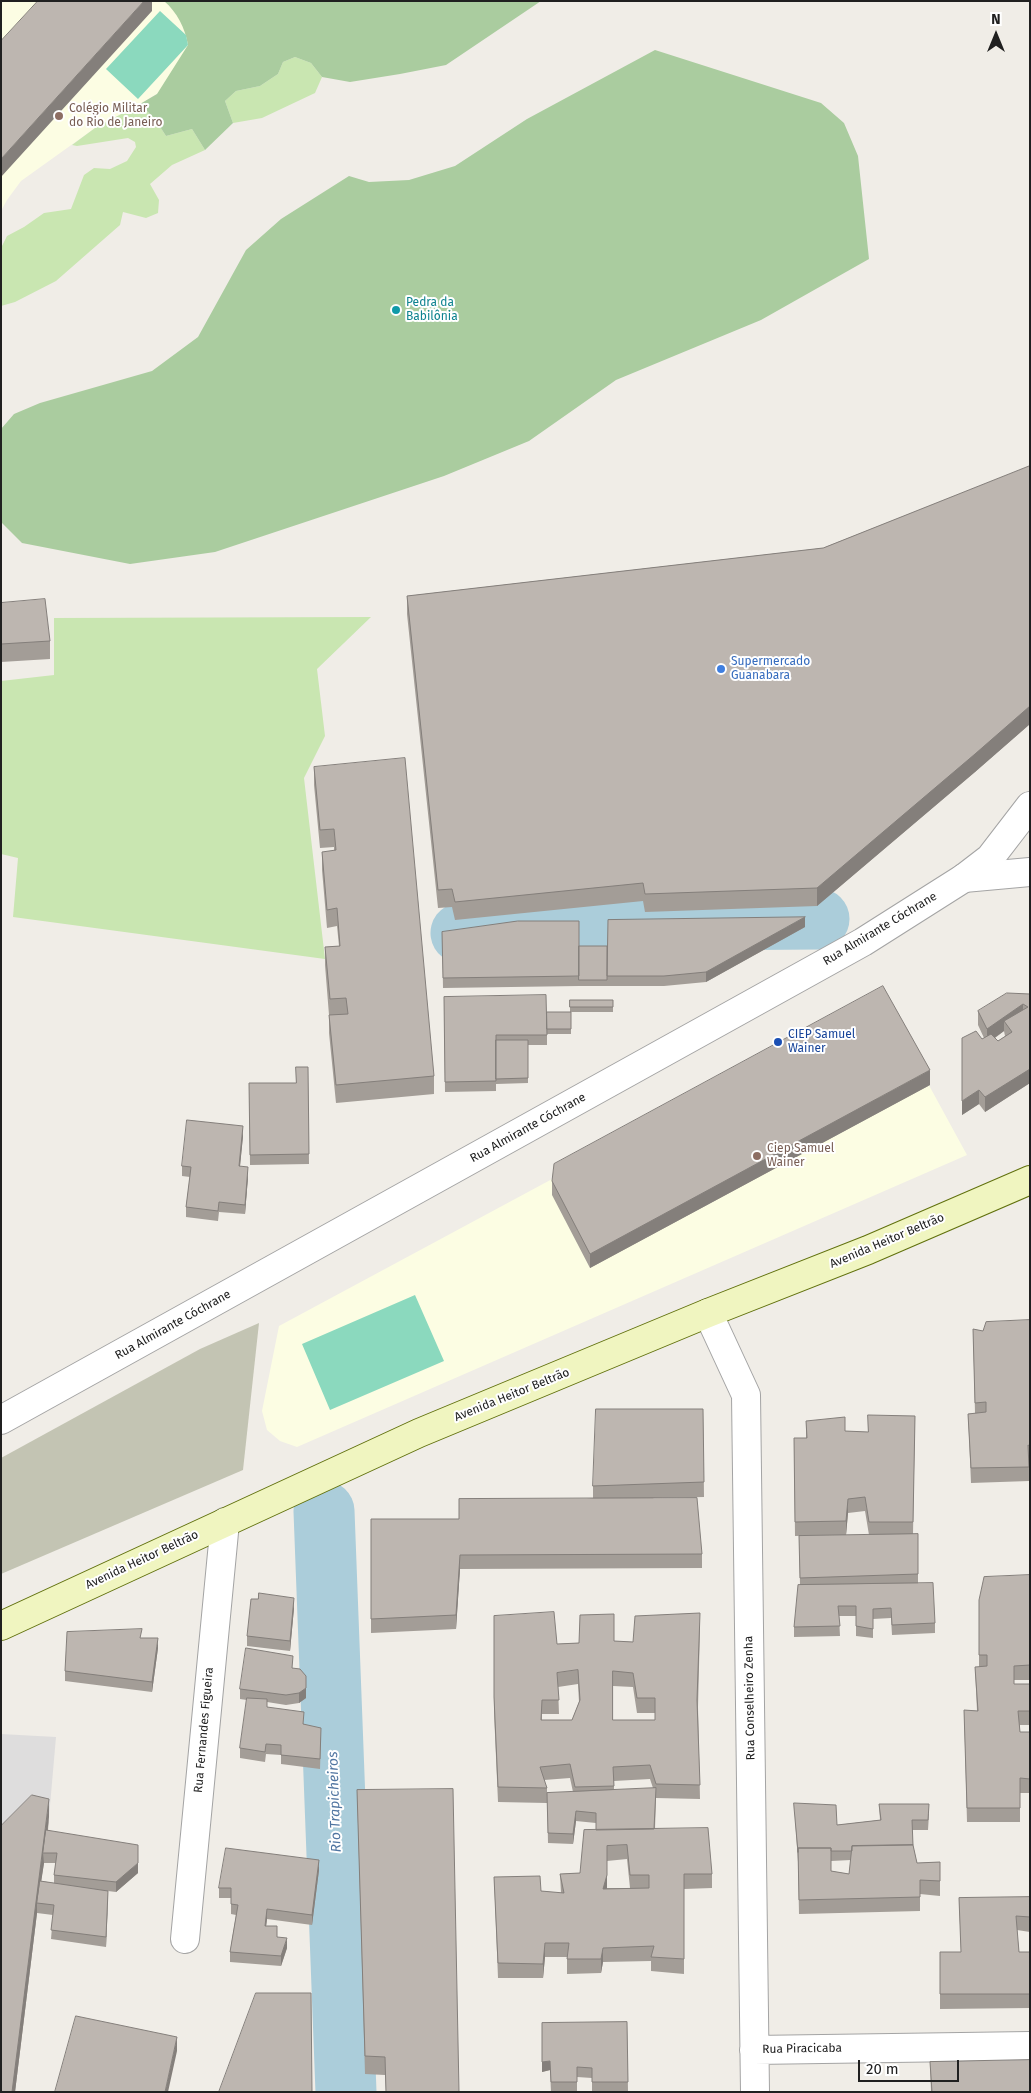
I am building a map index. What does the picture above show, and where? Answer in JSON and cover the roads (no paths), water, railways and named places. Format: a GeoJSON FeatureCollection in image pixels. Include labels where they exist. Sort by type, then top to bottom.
{"type":"FeatureCollection","features":[{"type":"Feature","properties":{"kind":"main road","name":"Avenida Heitor Beltrão"},"geometry":{"type":"LineString","coordinates":[[1,1626],[419,1433],[708,1313],[868,1250],[1030,1180]]}},
{"type":"Feature","properties":{"kind":"street","name":"Rua Almirante Cóchrane"},"geometry":{"type":"LineString","coordinates":[[1,1420],[863,942],[964,878],[990,858],[1030,806]]}},
{"type":"Feature","properties":{"kind":"street"},"geometry":{"type":"LineString","coordinates":[[990,858],[1030,837]]}},
{"type":"Feature","properties":{"kind":"street"},"geometry":{"type":"LineString","coordinates":[[964,878],[1030,872]]}},
{"type":"Feature","properties":{"kind":"street","name":"Rua Conselheiro Zenha"},"geometry":{"type":"LineString","coordinates":[[708,1313],[746,1395],[755,2092]]}},
{"type":"Feature","properties":{"kind":"street","name":"Rua Fernandes Figueira"},"geometry":{"type":"LineString","coordinates":[[185,1939],[226,1522]]}},
{"type":"Feature","properties":{"kind":"street","name":"Rua Piracicaba"},"geometry":{"type":"LineString","coordinates":[[754,2050],[1030,2046]]}},
{"type":"Feature","properties":{"kind":"waterway","name":"Rio Trapicheiros"},"geometry":{"type":"LineString","coordinates":[[461,933],[547,921],[819,919]]}},
{"type":"Feature","properties":{"kind":"waterway","name":"Rio Trapicheiros"},"geometry":{"type":"LineString","coordinates":[[324,1511],[346,2092]]}},
{"type":"Feature","properties":{"kind":"place","name":"Colégio Militar do Rio de Janeiro"},"geometry":{"type":"Point","coordinates":[59,116]}},
{"type":"Feature","properties":{"kind":"place","name":"Pedra da Babilônia"},"geometry":{"type":"Point","coordinates":[396,310]}},
{"type":"Feature","properties":{"kind":"place","name":"Supermercado Guanabara"},"geometry":{"type":"Point","coordinates":[721,669]}},
{"type":"Feature","properties":{"kind":"place","name":"CIEP Samuel Wainer"},"geometry":{"type":"Point","coordinates":[778,1042]}},
{"type":"Feature","properties":{"kind":"place","name":"Ciep Samuel Wainer"},"geometry":{"type":"Point","coordinates":[757,1156]}}]}
